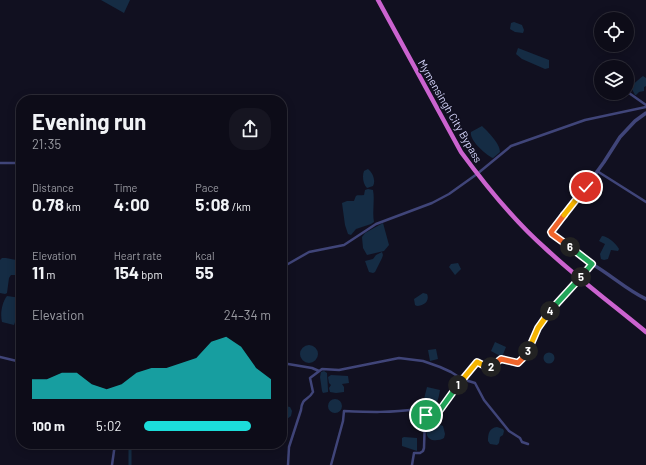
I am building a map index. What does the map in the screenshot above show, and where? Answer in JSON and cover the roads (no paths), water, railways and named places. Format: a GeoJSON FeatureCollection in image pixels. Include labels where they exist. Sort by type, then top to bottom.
{"type":"FeatureCollection","features":[{"type":"Feature","properties":{"kind":"highway","name":"Mymensingh City Bypass"},"geometry":{"type":"LineString","coordinates":[[378,0],[461,152],[477,174],[525,229],[545,249],[646,332]]}},
{"type":"Feature","properties":{"kind":"street"},"geometry":{"type":"LineString","coordinates":[[634,97],[646,106]]}},
{"type":"Feature","properties":{"kind":"street"},"geometry":{"type":"LineString","coordinates":[[287,264],[309,252],[344,245],[376,224],[432,203],[449,194],[477,174],[511,146],[585,120],[646,106]]}},
{"type":"Feature","properties":{"kind":"street"},"geometry":{"type":"LineString","coordinates":[[646,113],[635,121],[620,137],[597,171],[551,232],[592,264],[646,299]]}},
{"type":"Feature","properties":{"kind":"street"},"geometry":{"type":"LineString","coordinates":[[0,163],[16,163]]}},
{"type":"Feature","properties":{"kind":"street"},"geometry":{"type":"LineString","coordinates":[[597,171],[646,202]]}},
{"type":"Feature","properties":{"kind":"street"},"geometry":{"type":"LineString","coordinates":[[412,465],[414,452],[420,453],[424,448],[425,416],[440,410],[462,379],[477,362],[490,368],[501,359],[517,363],[520,362],[525,356],[533,337],[543,320],[592,264]]}},
{"type":"Feature","properties":{"kind":"street"},"geometry":{"type":"LineString","coordinates":[[0,356],[16,361]]}},
{"type":"Feature","properties":{"kind":"street"},"geometry":{"type":"LineString","coordinates":[[288,465],[289,448],[302,404],[304,400],[311,395],[313,390],[310,378],[319,371],[326,369],[339,370],[395,358],[423,361],[451,372],[462,379],[475,383],[484,400],[504,425],[513,434],[520,438],[522,442],[528,444]]}},
{"type":"Feature","properties":{"kind":"street"},"geometry":{"type":"LineString","coordinates":[[287,364],[312,368],[319,371]]}},
{"type":"Feature","properties":{"kind":"street"},"geometry":{"type":"LineString","coordinates":[[331,465],[343,421],[344,411],[404,411],[416,409]]}},
{"type":"Feature","properties":{"kind":"street"},"geometry":{"type":"LineString","coordinates":[[112,465],[114,449]]}},
{"type":"Feature","properties":{"kind":"water"},"geometry":{"type":"Polygon","coordinates":[[[101,0],[130,0],[124,13],[101,0]]]}},
{"type":"Feature","properties":{"kind":"water"},"geometry":{"type":"Polygon","coordinates":[[[514,22],[522,25],[524,30],[523,33],[515,32],[510,29],[511,23],[514,22]]]}},
{"type":"Feature","properties":{"kind":"water"},"geometry":{"type":"Polygon","coordinates":[[[518,48],[549,60],[549,68],[545,69],[522,59],[516,54],[518,48]]]}},
{"type":"Feature","properties":{"kind":"water"},"geometry":{"type":"Polygon","coordinates":[[[643,76],[646,78],[646,86],[644,87],[644,91],[639,92],[636,95],[634,93],[635,83],[643,76]]]}},
{"type":"Feature","properties":{"kind":"water"},"geometry":{"type":"Polygon","coordinates":[[[482,126],[498,145],[500,152],[493,158],[486,154],[475,143],[471,135],[471,132],[482,126]]]}},
{"type":"Feature","properties":{"kind":"water"},"geometry":{"type":"Polygon","coordinates":[[[368,169],[373,175],[374,182],[373,186],[367,188],[363,175],[364,171],[368,169]]]}},
{"type":"Feature","properties":{"kind":"water"},"geometry":{"type":"Polygon","coordinates":[[[365,190],[373,190],[374,222],[356,229],[351,235],[348,234],[345,225],[342,203],[354,201],[356,196],[364,195],[365,190]]]}},
{"type":"Feature","properties":{"kind":"water"},"geometry":{"type":"Polygon","coordinates":[[[383,223],[389,245],[384,251],[367,255],[363,248],[362,237],[365,233],[383,223]]]}},
{"type":"Feature","properties":{"kind":"water"},"geometry":{"type":"Polygon","coordinates":[[[602,236],[611,240],[619,249],[618,251],[611,250],[608,259],[604,260],[601,259],[600,254],[605,244],[599,241],[602,236]]]}},
{"type":"Feature","properties":{"kind":"water"},"geometry":{"type":"Polygon","coordinates":[[[382,252],[382,258],[375,272],[369,272],[365,261],[373,259],[376,255],[382,252]]]}},
{"type":"Feature","properties":{"kind":"water"},"geometry":{"type":"Polygon","coordinates":[[[2,258],[16,260],[16,275],[11,275],[9,278],[7,293],[5,294],[0,293],[0,260],[2,258]]]}},
{"type":"Feature","properties":{"kind":"water"},"geometry":{"type":"Polygon","coordinates":[[[458,263],[461,269],[455,275],[449,267],[451,264],[458,263]]]}},
{"type":"Feature","properties":{"kind":"water"},"geometry":{"type":"Polygon","coordinates":[[[423,293],[427,294],[428,297],[426,303],[417,306],[415,305],[414,299],[423,293]]]}},
{"type":"Feature","properties":{"kind":"water"},"geometry":{"type":"Polygon","coordinates":[[[7,296],[16,297],[16,319],[14,325],[2,322],[1,315],[4,301],[7,296]]]}},
{"type":"Feature","properties":{"kind":"water"},"geometry":{"type":"Polygon","coordinates":[[[495,342],[506,347],[502,357],[491,351],[495,342]]]}},
{"type":"Feature","properties":{"kind":"water"},"geometry":{"type":"Polygon","coordinates":[[[309,345],[315,348],[318,354],[315,360],[309,363],[303,360],[300,354],[303,348],[309,345]]]}},
{"type":"Feature","properties":{"kind":"water"},"geometry":{"type":"Polygon","coordinates":[[[436,349],[438,359],[430,361],[428,350],[436,349]]]}},
{"type":"Feature","properties":{"kind":"water"},"geometry":{"type":"Polygon","coordinates":[[[547,353],[551,353],[553,354],[553,362],[547,363],[544,360],[544,356],[547,353]]]}},
{"type":"Feature","properties":{"kind":"water"},"geometry":{"type":"Polygon","coordinates":[[[324,371],[327,373],[328,392],[323,393],[320,377],[321,372],[324,371]]]}},
{"type":"Feature","properties":{"kind":"water"},"geometry":{"type":"Polygon","coordinates":[[[331,375],[348,376],[349,383],[342,384],[344,387],[344,392],[330,392],[329,388],[331,385],[328,377],[331,375]]]}},
{"type":"Feature","properties":{"kind":"water"},"geometry":{"type":"Polygon","coordinates":[[[427,387],[440,390],[436,403],[431,405],[423,403],[427,387]]]}},
{"type":"Feature","properties":{"kind":"water"},"geometry":{"type":"Polygon","coordinates":[[[335,399],[340,401],[342,406],[340,411],[335,413],[330,411],[328,406],[330,401],[335,399]]]}},
{"type":"Feature","properties":{"kind":"water"},"geometry":{"type":"Polygon","coordinates":[[[287,406],[290,407],[292,411],[291,416],[287,419],[287,406]]]}},
{"type":"Feature","properties":{"kind":"water"},"geometry":{"type":"Polygon","coordinates":[[[427,421],[443,426],[445,434],[444,438],[440,440],[432,440],[428,437],[426,433],[427,421]]]}},
{"type":"Feature","properties":{"kind":"water"},"geometry":{"type":"Polygon","coordinates":[[[497,427],[503,429],[503,435],[500,437],[497,445],[490,444],[488,441],[488,436],[492,429],[497,427]]]}},
{"type":"Feature","properties":{"kind":"water"},"geometry":{"type":"Polygon","coordinates":[[[402,438],[417,438],[417,451],[402,446],[402,438]]]}},
{"type":"Feature","properties":{"kind":"waterway"},"geometry":{"type":"LineString","coordinates":[[130,449],[130,465]]}}]}
